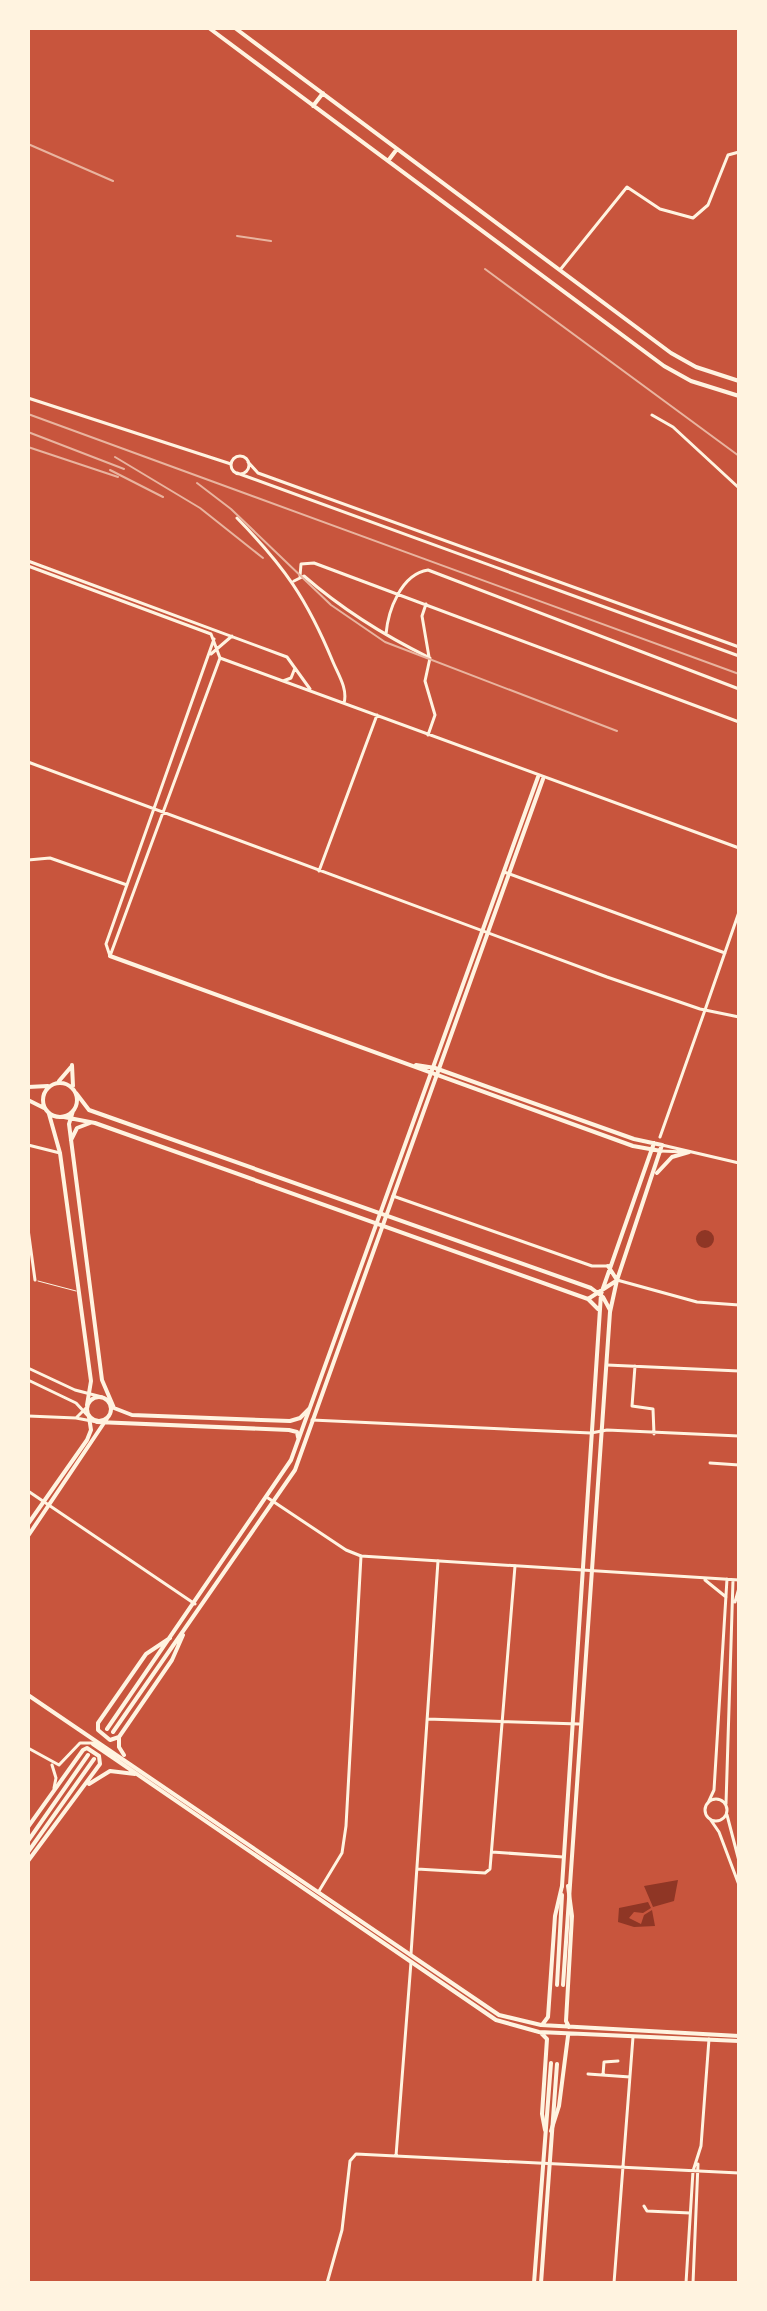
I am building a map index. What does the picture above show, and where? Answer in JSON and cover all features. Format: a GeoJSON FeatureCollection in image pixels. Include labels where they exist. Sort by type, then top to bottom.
{"type":"FeatureCollection","features":[{"type":"Feature","properties":{"kind":"main road"},"geometry":{"type":"LineString","coordinates":[[209,28],[664,366],[684,378],[739,396]]}},
{"type":"Feature","properties":{"kind":"main road"},"geometry":{"type":"LineString","coordinates":[[235,28],[674,355],[689,364],[739,381]]}},
{"type":"Feature","properties":{"kind":"main road"},"geometry":{"type":"LineString","coordinates":[[313,106],[323,93]]}},
{"type":"Feature","properties":{"kind":"main road"},"geometry":{"type":"LineString","coordinates":[[388,161],[397,149]]}},
{"type":"Feature","properties":{"kind":"main road"},"geometry":{"type":"LineString","coordinates":[[664,366],[673,363],[674,355]]}},
{"type":"Feature","properties":{"kind":"main road"},"geometry":{"type":"LineString","coordinates":[[684,378],[680,369],[689,364]]}},
{"type":"Feature","properties":{"kind":"main road"},"geometry":{"type":"LineString","coordinates":[[375,1225],[377,1236],[295,1470],[271,1500],[195,1604],[110,1731],[185,1629],[271,1500],[289,1466],[375,1225],[385,1215],[393,1195],[540,778]]}},
{"type":"Feature","properties":{"kind":"main road"},"geometry":{"type":"LineString","coordinates":[[110,956],[416,1065],[662,1148]]}},
{"type":"Feature","properties":{"kind":"main road"},"geometry":{"type":"LineString","coordinates":[[28,1087],[51,1085],[72,1065],[75,1091],[73,1111],[67,1117]]}},
{"type":"Feature","properties":{"kind":"main road"},"geometry":{"type":"LineString","coordinates":[[437,1072],[651,1150],[662,1148]]}},
{"type":"Feature","properties":{"kind":"main road"},"geometry":{"type":"LineString","coordinates":[[385,1215],[383,1203],[437,1072]]}},
{"type":"Feature","properties":{"kind":"main road"},"geometry":{"type":"LineString","coordinates":[[57,1082],[75,1091],[89,1110],[591,1288],[601,1294],[610,1312]]}},
{"type":"Feature","properties":{"kind":"main road"},"geometry":{"type":"LineString","coordinates":[[28,1524],[87,1440],[90,1419],[86,1408],[90,1394],[79,1292],[60,1153],[43,1096],[51,1085]]}},
{"type":"Feature","properties":{"kind":"main road"},"geometry":{"type":"LineString","coordinates":[[28,1100],[47,1111],[95,1123],[588,1299],[598,1311]]}},
{"type":"Feature","properties":{"kind":"main road"},"geometry":{"type":"LineString","coordinates":[[28,1536],[110,1414],[102,1380],[67,1117]]}},
{"type":"Feature","properties":{"kind":"main road"},"geometry":{"type":"LineString","coordinates":[[71,1142],[80,1125],[95,1123]]}},
{"type":"Feature","properties":{"kind":"main road"},"geometry":{"type":"LineString","coordinates":[[571,2031],[566,2021],[572,1916],[563,1857],[598,1311],[608,1266],[654,1143]]}},
{"type":"Feature","properties":{"kind":"main road"},"geometry":{"type":"LineString","coordinates":[[560,1985],[610,1312],[617,1280],[654,1179],[662,1148]]}},
{"type":"Feature","properties":{"kind":"main road"},"geometry":{"type":"LineString","coordinates":[[654,1179],[669,1160],[689,1152]]}},
{"type":"Feature","properties":{"kind":"main road"},"geometry":{"type":"LineString","coordinates":[[631,1206],[641,1202],[643,1210]]}},
{"type":"Feature","properties":{"kind":"main road"},"geometry":{"type":"LineString","coordinates":[[608,1266],[617,1280]]}},
{"type":"Feature","properties":{"kind":"main road"},"geometry":{"type":"LineString","coordinates":[[588,1299],[601,1294],[617,1280]]}},
{"type":"Feature","properties":{"kind":"main road"},"geometry":{"type":"LineString","coordinates":[[591,1288],[603,1281]]}},
{"type":"Feature","properties":{"kind":"main road"},"geometry":{"type":"LineString","coordinates":[[86,1408],[93,1398],[102,1397],[125,1414],[290,1421],[300,1418],[309,1409]]}},
{"type":"Feature","properties":{"kind":"main road"},"geometry":{"type":"LineString","coordinates":[[97,1422],[110,1414]]}},
{"type":"Feature","properties":{"kind":"main road"},"geometry":{"type":"LineString","coordinates":[[90,1419],[97,1422],[289,1430],[297,1432],[298,1440]]}},
{"type":"Feature","properties":{"kind":"main road"},"geometry":{"type":"LineString","coordinates":[[289,1430],[290,1421]]}},
{"type":"Feature","properties":{"kind":"main road"},"geometry":{"type":"LineString","coordinates":[[98,1723],[98,1730],[110,1740],[119,1737],[172,1660],[185,1629]]}},
{"type":"Feature","properties":{"kind":"main road"},"geometry":{"type":"LineString","coordinates":[[76,1727],[87,1731],[98,1723],[146,1654],[171,1638]]}},
{"type":"Feature","properties":{"kind":"main road"},"geometry":{"type":"LineString","coordinates":[[28,1695],[411,1951],[499,2015],[571,2031],[633,2037],[739,2039]]}},
{"type":"Feature","properties":{"kind":"main road"},"geometry":{"type":"LineString","coordinates":[[119,1737],[120,1750],[131,1762]]}},
{"type":"Feature","properties":{"kind":"main road"},"geometry":{"type":"LineString","coordinates":[[93,1744],[496,2020],[539,2032],[739,2039]]}},
{"type":"Feature","properties":{"kind":"main road"},"geometry":{"type":"LineString","coordinates":[[28,1827],[87,1748],[101,1761],[28,1861]]}},
{"type":"Feature","properties":{"kind":"main road"},"geometry":{"type":"LineString","coordinates":[[28,1841],[88,1755]]}},
{"type":"Feature","properties":{"kind":"main road"},"geometry":{"type":"LineString","coordinates":[[28,1852],[94,1759]]}},
{"type":"Feature","properties":{"kind":"main road"},"geometry":{"type":"LineString","coordinates":[[78,1794],[94,1779],[110,1771],[124,1771],[143,1778]]}},
{"type":"Feature","properties":{"kind":"main road"},"geometry":{"type":"LineString","coordinates":[[541,2025],[548,2017],[555,1916],[565,1886]]}},
{"type":"Feature","properties":{"kind":"main road"},"geometry":{"type":"LineString","coordinates":[[548,2130],[559,2106],[565,2040],[571,2031]]}},
{"type":"Feature","properties":{"kind":"main road"},"geometry":{"type":"LineString","coordinates":[[539,2032],[547,2039],[542,2114],[548,2130]]}},
{"type":"Feature","properties":{"kind":"main road"},"geometry":{"type":"LineString","coordinates":[[541,2283],[554,2064]]}},
{"type":"Feature","properties":{"kind":"main road"},"geometry":{"type":"LineString","coordinates":[[534,2283],[546,2163]]}},
{"type":"Feature","properties":{"kind":"street"},"geometry":{"type":"LineString","coordinates":[[560,270],[627,187],[660,209],[693,218],[708,205],[728,155],[739,152]]}},
{"type":"Feature","properties":{"kind":"street"},"geometry":{"type":"LineString","coordinates":[[28,398],[231,464],[237,473],[739,656]]}},
{"type":"Feature","properties":{"kind":"street"},"geometry":{"type":"LineString","coordinates":[[652,415],[673,427],[739,488]]}},
{"type":"Feature","properties":{"kind":"street"},"geometry":{"type":"LineString","coordinates":[[231,464],[239,456],[258,473],[739,647]]}},
{"type":"Feature","properties":{"kind":"street"},"geometry":{"type":"LineString","coordinates":[[237,473],[247,470],[248,462]]}},
{"type":"Feature","properties":{"kind":"street"},"geometry":{"type":"LineString","coordinates":[[237,518],[294,581],[345,691],[344,703]]}},
{"type":"Feature","properties":{"kind":"street"},"geometry":{"type":"LineString","coordinates":[[294,581],[300,576],[301,564],[308,561],[739,722]]}},
{"type":"Feature","properties":{"kind":"street"},"geometry":{"type":"LineString","coordinates":[[28,563],[121,593],[287,657],[311,690]]}},
{"type":"Feature","properties":{"kind":"street"},"geometry":{"type":"LineString","coordinates":[[28,563],[211,634],[220,658],[110,956]]}},
{"type":"Feature","properties":{"kind":"street"},"geometry":{"type":"LineString","coordinates":[[386,634],[389,612],[399,594],[418,573],[428,570],[739,689]]}},
{"type":"Feature","properties":{"kind":"street"},"geometry":{"type":"LineString","coordinates":[[300,576],[386,634],[429,657]]}},
{"type":"Feature","properties":{"kind":"street"},"geometry":{"type":"LineString","coordinates":[[119,599],[121,593]]}},
{"type":"Feature","properties":{"kind":"street"},"geometry":{"type":"LineString","coordinates":[[426,604],[422,616],[432,662],[425,681],[435,715],[428,735]]}},
{"type":"Feature","properties":{"kind":"street"},"geometry":{"type":"LineString","coordinates":[[210,655],[232,636]]}},
{"type":"Feature","properties":{"kind":"street"},"geometry":{"type":"LineString","coordinates":[[110,956],[105,948],[214,639]]}},
{"type":"Feature","properties":{"kind":"street"},"geometry":{"type":"LineString","coordinates":[[220,658],[540,778],[739,848]]}},
{"type":"Feature","properties":{"kind":"street"},"geometry":{"type":"LineString","coordinates":[[280,681],[291,678],[294,664]]}},
{"type":"Feature","properties":{"kind":"street"},"geometry":{"type":"LineString","coordinates":[[319,871],[377,715]]}},
{"type":"Feature","properties":{"kind":"street"},"geometry":{"type":"LineString","coordinates":[[28,762],[484,933],[705,1010],[739,1017]]}},
{"type":"Feature","properties":{"kind":"street"},"geometry":{"type":"LineString","coordinates":[[28,860],[50,858],[127,885]]}},
{"type":"Feature","properties":{"kind":"street"},"geometry":{"type":"LineString","coordinates":[[506,872],[725,953]]}},
{"type":"Feature","properties":{"kind":"street"},"geometry":{"type":"LineString","coordinates":[[654,1143],[660,1137],[739,912]]}},
{"type":"Feature","properties":{"kind":"street"},"geometry":{"type":"LineString","coordinates":[[660,1137],[662,1148],[739,1163]]}},
{"type":"Feature","properties":{"kind":"street"},"geometry":{"type":"LineString","coordinates":[[28,1145],[60,1153]]}},
{"type":"Feature","properties":{"kind":"street"},"geometry":{"type":"LineString","coordinates":[[393,1195],[596,1268],[608,1266]]}},
{"type":"Feature","properties":{"kind":"street"},"geometry":{"type":"LineString","coordinates":[[28,1229],[35,1280]]}},
{"type":"Feature","properties":{"kind":"street"},"geometry":{"type":"LineString","coordinates":[[617,1280],[697,1302],[739,1305]]}},
{"type":"Feature","properties":{"kind":"street"},"geometry":{"type":"LineString","coordinates":[[606,1365],[739,1371]]}},
{"type":"Feature","properties":{"kind":"street"},"geometry":{"type":"LineString","coordinates":[[635,1366],[632,1406],[653,1409],[654,1434]]}},
{"type":"Feature","properties":{"kind":"street"},"geometry":{"type":"LineString","coordinates":[[28,1368],[102,1397]]}},
{"type":"Feature","properties":{"kind":"street"},"geometry":{"type":"LineString","coordinates":[[28,1380],[86,1408],[76,1418]]}},
{"type":"Feature","properties":{"kind":"street"},"geometry":{"type":"LineString","coordinates":[[28,1416],[90,1419]]}},
{"type":"Feature","properties":{"kind":"street"},"geometry":{"type":"LineString","coordinates":[[312,1420],[591,1433],[600,1430],[739,1436]]}},
{"type":"Feature","properties":{"kind":"street"},"geometry":{"type":"LineString","coordinates":[[710,1463],[739,1465]]}},
{"type":"Feature","properties":{"kind":"street"},"geometry":{"type":"LineString","coordinates":[[28,1491],[195,1604]]}},
{"type":"Feature","properties":{"kind":"street"},"geometry":{"type":"LineString","coordinates":[[271,1500],[346,1550],[361,1556],[739,1580]]}},
{"type":"Feature","properties":{"kind":"street"},"geometry":{"type":"LineString","coordinates":[[319,1891],[342,1853],[346,1826],[361,1556]]}},
{"type":"Feature","properties":{"kind":"street"},"geometry":{"type":"LineString","coordinates":[[411,1951],[438,1561]]}},
{"type":"Feature","properties":{"kind":"street"},"geometry":{"type":"LineString","coordinates":[[417,1869],[488,1872],[515,1566]]}},
{"type":"Feature","properties":{"kind":"street"},"geometry":{"type":"LineString","coordinates":[[701,1578],[720,1589],[726,1597]]}},
{"type":"Feature","properties":{"kind":"street"},"geometry":{"type":"LineString","coordinates":[[727,1579],[714,1790],[705,1811],[719,1832],[739,1885]]}},
{"type":"Feature","properties":{"kind":"street"},"geometry":{"type":"LineString","coordinates":[[733,1580],[725,1766],[727,1814],[739,1861]]}},
{"type":"Feature","properties":{"kind":"street"},"geometry":{"type":"LineString","coordinates":[[734,1605],[739,1588]]}},
{"type":"Feature","properties":{"kind":"street"},"geometry":{"type":"LineString","coordinates":[[723,1649],[731,1649]]}},
{"type":"Feature","properties":{"kind":"street"},"geometry":{"type":"LineString","coordinates":[[427,1719],[579,1724]]}},
{"type":"Feature","properties":{"kind":"street"},"geometry":{"type":"LineString","coordinates":[[28,1748],[49,1762],[61,1764],[83,1741],[93,1744]]}},
{"type":"Feature","properties":{"kind":"street"},"geometry":{"type":"LineString","coordinates":[[49,1762],[56,1778],[52,1793]]}},
{"type":"Feature","properties":{"kind":"street"},"geometry":{"type":"LineString","coordinates":[[716,1766],[725,1766]]}},
{"type":"Feature","properties":{"kind":"street"},"geometry":{"type":"LineString","coordinates":[[708,1803],[717,1799],[726,1804]]}},
{"type":"Feature","properties":{"kind":"street"},"geometry":{"type":"LineString","coordinates":[[710,1819],[719,1820],[727,1814]]}},
{"type":"Feature","properties":{"kind":"street"},"geometry":{"type":"LineString","coordinates":[[492,1852],[563,1857]]}},
{"type":"Feature","properties":{"kind":"street"},"geometry":{"type":"LineString","coordinates":[[396,2156],[411,1962]]}},
{"type":"Feature","properties":{"kind":"street"},"geometry":{"type":"LineString","coordinates":[[614,2283],[633,2037]]}},
{"type":"Feature","properties":{"kind":"street"},"geometry":{"type":"LineString","coordinates":[[693,2283],[698,2164],[709,2039]]}},
{"type":"Feature","properties":{"kind":"street"},"geometry":{"type":"LineString","coordinates":[[603,2075],[604,2062],[618,2061]]}},
{"type":"Feature","properties":{"kind":"street"},"geometry":{"type":"LineString","coordinates":[[588,2074],[630,2077]]}},
{"type":"Feature","properties":{"kind":"street"},"geometry":{"type":"LineString","coordinates":[[327,2283],[339,2243],[353,2155],[739,2173]]}},
{"type":"Feature","properties":{"kind":"street"},"geometry":{"type":"LineString","coordinates":[[686,2283],[693,2171],[698,2164]]}},
{"type":"Feature","properties":{"kind":"street"},"geometry":{"type":"LineString","coordinates":[[644,2206],[647,2211],[690,2213]]}},
{"type":"Feature","properties":{"kind":"lane"},"geometry":{"type":"LineString","coordinates":[[28,1278],[79,1292]]}},
{"type":"Feature","properties":{"kind":"shaded area"},"geometry":{"type":"Polygon","coordinates":[[[705,1230],[714,1239],[705,1248],[696,1239],[705,1230]]]}},
{"type":"Feature","properties":{"kind":"shaded area"},"geometry":{"type":"Polygon","coordinates":[[[678,1880],[674,1901],[653,1907],[644,1886],[678,1880]]]}},
{"type":"Feature","properties":{"kind":"shaded area"},"geometry":{"type":"Polygon","coordinates":[[[648,1902],[651,1908],[643,1913],[634,1912],[629,1918],[641,1924],[644,1915],[652,1910],[655,1926],[634,1927],[618,1922],[619,1908],[648,1902]]]}},
{"type":"Feature","properties":{"kind":"railway"},"geometry":{"type":"LineString","coordinates":[[28,144],[113,181]]}},
{"type":"Feature","properties":{"kind":"railway"},"geometry":{"type":"LineString","coordinates":[[237,236],[271,241]]}},
{"type":"Feature","properties":{"kind":"railway"},"geometry":{"type":"LineString","coordinates":[[485,269],[739,456]]}},
{"type":"Feature","properties":{"kind":"railway"},"geometry":{"type":"LineString","coordinates":[[28,414],[739,674]]}},
{"type":"Feature","properties":{"kind":"railway"},"geometry":{"type":"LineString","coordinates":[[28,432],[124,469]]}},
{"type":"Feature","properties":{"kind":"railway"},"geometry":{"type":"LineString","coordinates":[[28,447],[118,477]]}},
{"type":"Feature","properties":{"kind":"railway"},"geometry":{"type":"LineString","coordinates":[[115,457],[200,508],[263,558]]}},
{"type":"Feature","properties":{"kind":"railway"},"geometry":{"type":"LineString","coordinates":[[110,470],[163,497]]}},
{"type":"Feature","properties":{"kind":"railway"},"geometry":{"type":"LineString","coordinates":[[197,483],[231,509],[331,605],[385,642],[617,731]]}}]}
